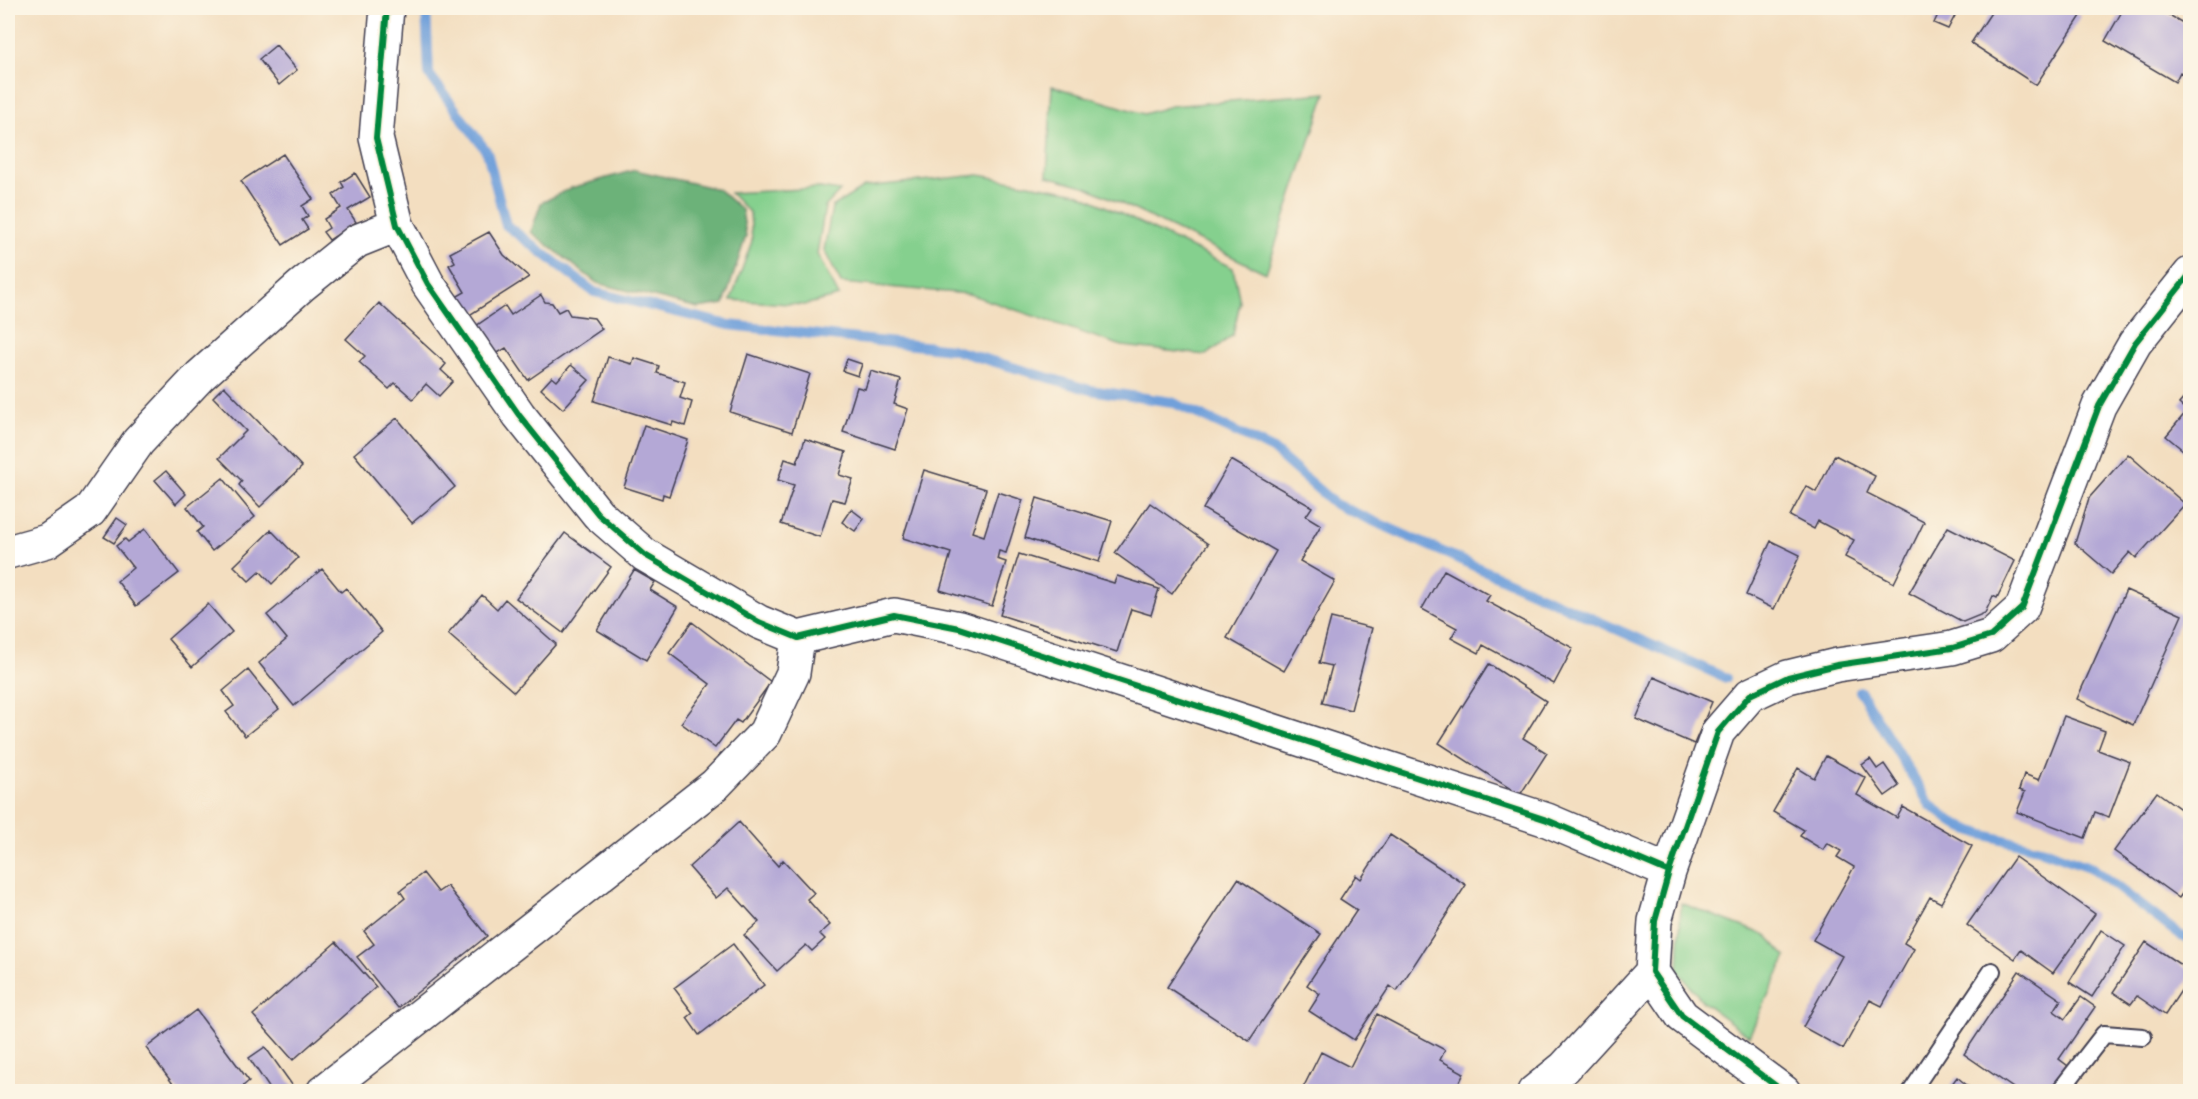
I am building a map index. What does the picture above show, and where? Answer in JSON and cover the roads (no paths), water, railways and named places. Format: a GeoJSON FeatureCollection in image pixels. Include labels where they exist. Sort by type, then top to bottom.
{"type":"FeatureCollection","features":[{"type":"Feature","properties":{"kind":"street"},"geometry":{"type":"LineString","coordinates":[[387,8],[376,138],[397,225],[428,284],[519,415],[598,514],[645,555],[759,622],[798,638],[894,615],[959,628],[1547,820],[1669,872]]}},
{"type":"Feature","properties":{"kind":"street"},"geometry":{"type":"LineString","coordinates":[[8,552],[47,541],[90,511],[138,442],[200,376],[301,285],[357,241],[397,225]]}},
{"type":"Feature","properties":{"kind":"street"},"geometry":{"type":"LineString","coordinates":[[1784,1092],[1682,1016],[1652,972],[1655,921],[1669,872],[1718,732],[1750,695],[1788,676],[1838,665],[1952,648],[1990,636],[2022,608],[2099,406],[2135,343],[2190,274]]}},
{"type":"Feature","properties":{"kind":"street"},"geometry":{"type":"LineString","coordinates":[[323,1092],[715,785],[765,733],[793,673],[798,638]]}},
{"type":"Feature","properties":{"kind":"street"},"geometry":{"type":"LineString","coordinates":[[1534,1092],[1565,1067],[1652,972]]}},
{"type":"Feature","properties":{"kind":"lane"},"geometry":{"type":"LineString","coordinates":[[1911,1092],[1992,971]]}},
{"type":"Feature","properties":{"kind":"lane"},"geometry":{"type":"LineString","coordinates":[[2059,1092],[2104,1034],[2143,1037]]}},
{"type":"Feature","properties":{"kind":"waterway"},"geometry":{"type":"LineString","coordinates":[[426,8],[429,74],[487,152],[506,225],[594,292],[729,325],[951,349],[1090,390],[1172,402],[1272,449],[1335,504],[1726,678]]}},
{"type":"Feature","properties":{"kind":"waterway"},"geometry":{"type":"LineString","coordinates":[[1860,691],[1930,805],[1957,825],[1981,834],[2040,849],[2092,868],[2181,936],[2190,939]]}}]}
